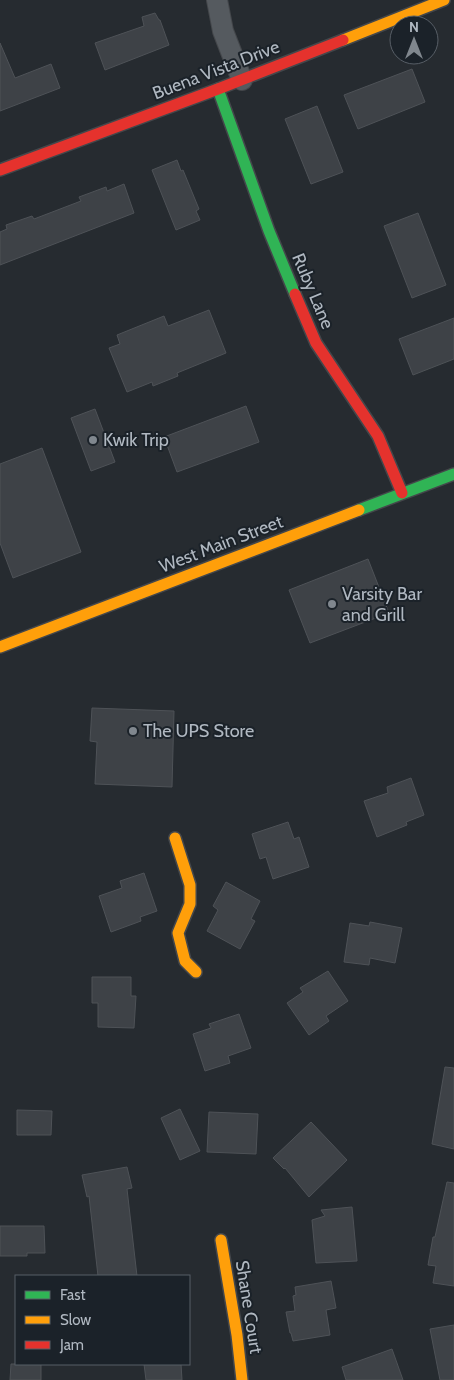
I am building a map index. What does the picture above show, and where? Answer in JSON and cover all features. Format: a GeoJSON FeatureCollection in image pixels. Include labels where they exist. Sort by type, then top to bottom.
{"type":"FeatureCollection","features":[{"type":"Feature","properties":{"kind":"street"},"geometry":{"type":"LineString","coordinates":[[217,0],[223,31],[242,80]]}},
{"type":"Feature","properties":{"kind":"street","name":"Buena Vista Drive"},"geometry":{"type":"LineString","coordinates":[[0,170],[242,80],[444,0]]}},
{"type":"Feature","properties":{"kind":"street","name":"Ruby Lane"},"geometry":{"type":"LineString","coordinates":[[218,89],[269,231],[316,343],[378,436],[402,493]]}},
{"type":"Feature","properties":{"kind":"street","name":"West Main Street"},"geometry":{"type":"LineString","coordinates":[[0,647],[454,474]]}},
{"type":"Feature","properties":{"kind":"street"},"geometry":{"type":"LineString","coordinates":[[175,838],[190,885],[190,904],[178,933],[185,961],[196,972]]}},
{"type":"Feature","properties":{"kind":"street","name":"Shane Court"},"geometry":{"type":"LineString","coordinates":[[221,1240],[237,1335],[242,1380]]}},
{"type":"Feature","properties":{"kind":"building"},"geometry":{"type":"Polygon","coordinates":[[[155,13],[160,20],[169,45],[105,70],[95,43],[144,26],[142,17],[155,13]]]}},
{"type":"Feature","properties":{"kind":"building"},"geometry":{"type":"Polygon","coordinates":[[[0,43],[15,78],[51,64],[60,88],[0,111],[0,43]]]}},
{"type":"Feature","properties":{"kind":"building"},"geometry":{"type":"Polygon","coordinates":[[[412,69],[425,102],[358,129],[344,95],[412,69]]]}},
{"type":"Feature","properties":{"kind":"building"},"geometry":{"type":"Polygon","coordinates":[[[317,106],[343,172],[311,184],[285,119],[317,106]]]}},
{"type":"Feature","properties":{"kind":"building"},"geometry":{"type":"Polygon","coordinates":[[[177,160],[199,209],[196,211],[200,220],[176,230],[152,170],[177,160]]]}},
{"type":"Feature","properties":{"kind":"building"},"geometry":{"type":"Polygon","coordinates":[[[124,184],[134,213],[0,265],[0,232],[7,229],[6,225],[32,216],[34,219],[81,201],[79,197],[106,187],[107,191],[124,184]]]}},
{"type":"Feature","properties":{"kind":"building"},"geometry":{"type":"Polygon","coordinates":[[[418,213],[446,285],[412,298],[384,226],[418,213]]]}},
{"type":"Feature","properties":{"kind":"building","name":"Kwik Trip"},"geometry":{"type":"Polygon","coordinates":[[[209,310],[226,353],[177,373],[178,376],[153,386],[152,382],[127,392],[109,348],[120,344],[117,335],[164,316],[168,326],[209,310]]]}},
{"type":"Feature","properties":{"kind":"building"},"geometry":{"type":"Polygon","coordinates":[[[454,318],[454,359],[413,375],[399,339],[454,318]]]}},
{"type":"Feature","properties":{"kind":"building","name":"Kwik Trip"},"geometry":{"type":"Polygon","coordinates":[[[246,406],[259,442],[177,472],[164,437],[246,406]]]}},
{"type":"Feature","properties":{"kind":"building","name":"Kwik Trip"},"geometry":{"type":"Polygon","coordinates":[[[95,409],[115,462],[91,471],[71,418],[95,409]]]}},
{"type":"Feature","properties":{"kind":"building"},"geometry":{"type":"Polygon","coordinates":[[[42,448],[81,552],[13,578],[0,543],[0,464],[42,448]]]}},
{"type":"Feature","properties":{"kind":"building"},"geometry":{"type":"Polygon","coordinates":[[[368,559],[389,613],[310,643],[289,590],[368,559]]]}},
{"type":"Feature","properties":{"kind":"building"},"geometry":{"type":"Polygon","coordinates":[[[92,708],[174,711],[172,787],[95,784],[97,742],[90,741],[92,708]]]}},
{"type":"Feature","properties":{"kind":"building"},"geometry":{"type":"Polygon","coordinates":[[[411,778],[424,815],[406,822],[407,825],[377,837],[364,801],[388,793],[387,787],[411,778]]]}},
{"type":"Feature","properties":{"kind":"building"},"geometry":{"type":"Polygon","coordinates":[[[288,822],[294,839],[299,837],[309,867],[273,879],[266,857],[260,859],[252,834],[288,822]]]}},
{"type":"Feature","properties":{"kind":"building"},"geometry":{"type":"Polygon","coordinates":[[[144,873],[157,911],[140,917],[141,921],[111,932],[99,896],[122,888],[120,881],[144,873]]]}},
{"type":"Feature","properties":{"kind":"building"},"geometry":{"type":"Polygon","coordinates":[[[226,882],[260,901],[251,919],[255,921],[240,949],[207,931],[218,910],[213,906],[226,882]]]}},
{"type":"Feature","properties":{"kind":"building"},"geometry":{"type":"Polygon","coordinates":[[[370,922],[402,928],[395,963],[370,958],[369,965],[344,962],[350,923],[369,926],[370,922]]]}},
{"type":"Feature","properties":{"kind":"building"},"geometry":{"type":"Polygon","coordinates":[[[328,971],[348,1001],[326,1016],[329,1021],[309,1035],[287,1003],[303,992],[300,988],[328,971]]]}},
{"type":"Feature","properties":{"kind":"building"},"geometry":{"type":"Polygon","coordinates":[[[92,977],[131,977],[131,996],[136,996],[134,1028],[98,1027],[98,1003],[92,1003],[92,977]]]}},
{"type":"Feature","properties":{"kind":"building"},"geometry":{"type":"Polygon","coordinates":[[[239,1014],[251,1048],[228,1056],[230,1063],[205,1071],[193,1034],[211,1028],[209,1024],[239,1014]]]}},
{"type":"Feature","properties":{"kind":"building"},"geometry":{"type":"Polygon","coordinates":[[[445,1067],[454,1068],[454,1149],[432,1144],[445,1067]]]}},
{"type":"Feature","properties":{"kind":"building"},"geometry":{"type":"Polygon","coordinates":[[[180,1109],[200,1151],[180,1160],[161,1118],[180,1109]]]}},
{"type":"Feature","properties":{"kind":"building"},"geometry":{"type":"Polygon","coordinates":[[[17,1110],[52,1111],[51,1135],[17,1135],[17,1110]]]}},
{"type":"Feature","properties":{"kind":"building"},"geometry":{"type":"Polygon","coordinates":[[[209,1112],[258,1114],[256,1154],[207,1152],[209,1112]]]}},
{"type":"Feature","properties":{"kind":"building"},"geometry":{"type":"Polygon","coordinates":[[[311,1122],[347,1160],[309,1197],[285,1168],[273,1158],[311,1122]]]}},
{"type":"Feature","properties":{"kind":"building"},"geometry":{"type":"Polygon","coordinates":[[[127,1167],[132,1188],[127,1189],[137,1275],[98,1275],[89,1196],[87,1197],[82,1175],[127,1167]]]}},
{"type":"Feature","properties":{"kind":"building"},"geometry":{"type":"Polygon","coordinates":[[[447,1182],[454,1183],[454,1286],[433,1283],[436,1266],[428,1265],[447,1182]]]}},
{"type":"Feature","properties":{"kind":"building"},"geometry":{"type":"Polygon","coordinates":[[[352,1207],[357,1261],[316,1263],[312,1220],[325,1216],[321,1210],[352,1207]]]}},
{"type":"Feature","properties":{"kind":"building"},"geometry":{"type":"Polygon","coordinates":[[[0,1226],[44,1226],[45,1253],[27,1253],[27,1256],[0,1256],[0,1226]]]}},
{"type":"Feature","properties":{"kind":"building"},"geometry":{"type":"Polygon","coordinates":[[[331,1281],[336,1308],[326,1310],[330,1335],[293,1341],[286,1312],[295,1311],[293,1296],[296,1295],[295,1287],[331,1281]]]}},
{"type":"Feature","properties":{"kind":"building"},"geometry":{"type":"Polygon","coordinates":[[[454,1325],[454,1380],[440,1380],[430,1329],[454,1325]]]}},
{"type":"Feature","properties":{"kind":"building"},"geometry":{"type":"Polygon","coordinates":[[[392,1349],[403,1380],[346,1380],[342,1367],[392,1349]]]}},
{"type":"Feature","properties":{"kind":"building"},"geometry":{"type":"Polygon","coordinates":[[[11,1364],[41,1365],[41,1380],[10,1380],[11,1364]]]}},
{"type":"Feature","properties":{"kind":"building"},"geometry":{"type":"Polygon","coordinates":[[[144,1365],[181,1365],[182,1380],[146,1380],[144,1365]]]}},
{"type":"Feature","properties":{"kind":"traffic: fast"},"geometry":{"type":"LineString","coordinates":[[218,89],[269,231],[295,294]]}},
{"type":"Feature","properties":{"kind":"traffic: fast"},"geometry":{"type":"LineString","coordinates":[[359,510],[454,474]]}},
{"type":"Feature","properties":{"kind":"traffic: slow"},"geometry":{"type":"LineString","coordinates":[[343,40],[444,0]]}},
{"type":"Feature","properties":{"kind":"traffic: slow"},"geometry":{"type":"LineString","coordinates":[[0,647],[359,510]]}},
{"type":"Feature","properties":{"kind":"traffic: slow"},"geometry":{"type":"LineString","coordinates":[[175,838],[190,885],[190,904],[178,933],[185,961],[196,972]]}},
{"type":"Feature","properties":{"kind":"traffic: slow"},"geometry":{"type":"LineString","coordinates":[[221,1240],[237,1335],[242,1380]]}},
{"type":"Feature","properties":{"kind":"traffic: jam"},"geometry":{"type":"LineString","coordinates":[[0,170],[218,89],[343,40]]}},
{"type":"Feature","properties":{"kind":"traffic: jam"},"geometry":{"type":"LineString","coordinates":[[295,294],[316,343],[378,436],[402,493]]}},
{"type":"Feature","properties":{"kind":"place","name":"Kwik Trip"},"geometry":{"type":"Point","coordinates":[93,440]}},
{"type":"Feature","properties":{"kind":"place","name":"Varsity Bar and Grill"},"geometry":{"type":"Point","coordinates":[332,604]}},
{"type":"Feature","properties":{"kind":"place","name":"The UPS Store"},"geometry":{"type":"Point","coordinates":[133,731]}}]}
